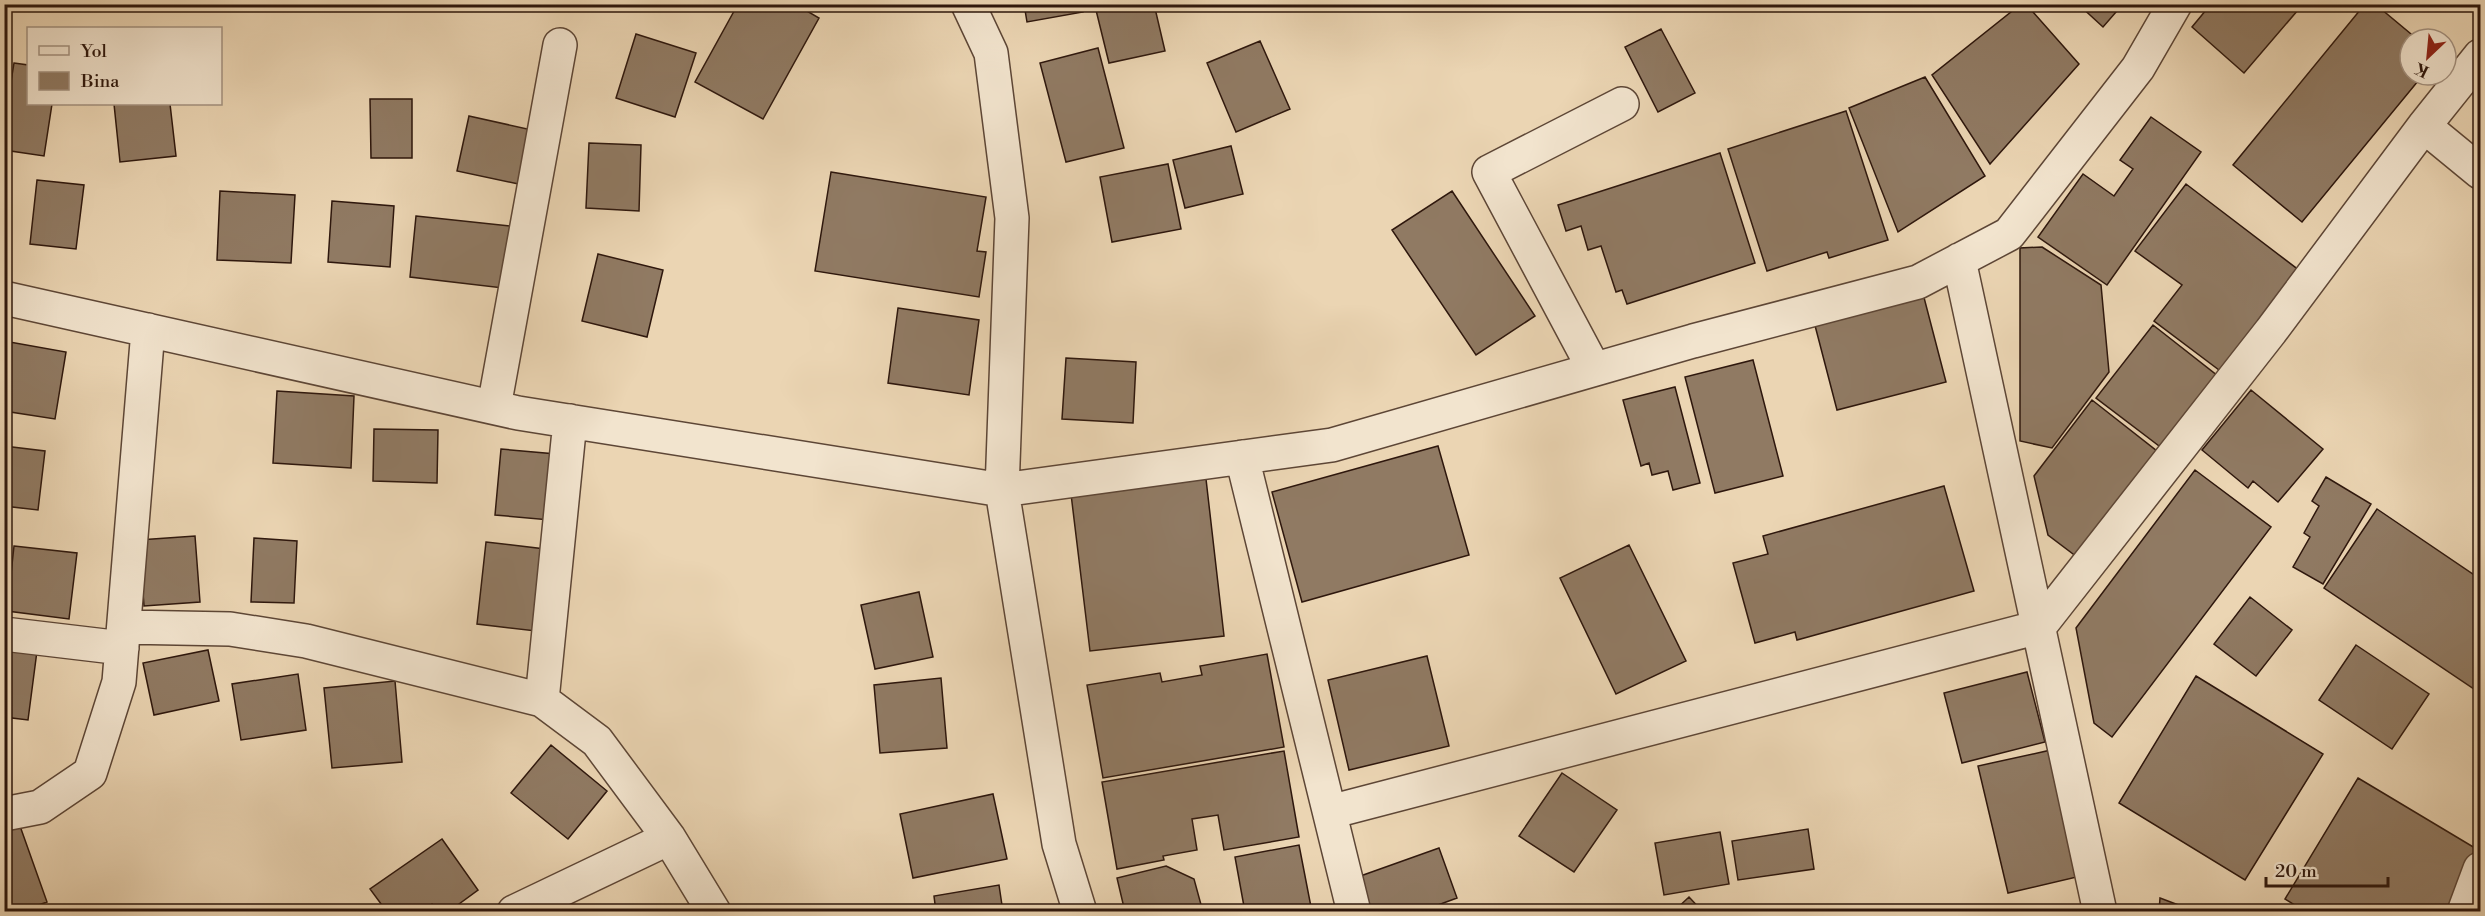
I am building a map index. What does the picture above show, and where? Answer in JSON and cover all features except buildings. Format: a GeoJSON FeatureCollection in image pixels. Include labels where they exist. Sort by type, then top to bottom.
{"type":"FeatureCollection","features":[{"type":"Feature","properties":{"kind":"street"},"geometry":{"type":"LineString","coordinates":[[968,4],[991,53],[1012,218],[1002,490],[1059,844],[1080,912]]}},
{"type":"Feature","properties":{"kind":"street"},"geometry":{"type":"LineString","coordinates":[[4,298],[494,407],[1002,490],[1332,445],[1594,369],[1918,282],[2009,234],[2138,68],[2175,4]]}},
{"type":"Feature","properties":{"kind":"street"},"geometry":{"type":"LineString","coordinates":[[494,407],[560,45]]}},
{"type":"Feature","properties":{"kind":"street"},"geometry":{"type":"LineString","coordinates":[[1329,812],[2039,627],[2271,331],[2424,126],[2481,56]]}},
{"type":"Feature","properties":{"kind":"street"},"geometry":{"type":"LineString","coordinates":[[1594,369],[1489,172],[1622,104]]}},
{"type":"Feature","properties":{"kind":"street"},"geometry":{"type":"LineString","coordinates":[[2424,126],[2481,172]]}},
{"type":"Feature","properties":{"kind":"street"},"geometry":{"type":"LineString","coordinates":[[1959,260],[2100,912]]}},
{"type":"Feature","properties":{"kind":"street"},"geometry":{"type":"LineString","coordinates":[[4,814],[40,807],[90,773],[119,682],[148,330]]}},
{"type":"Feature","properties":{"kind":"street"},"geometry":{"type":"LineString","coordinates":[[542,700],[570,421]]}},
{"type":"Feature","properties":{"kind":"street"},"geometry":{"type":"LineString","coordinates":[[1242,457],[1354,912]]}},
{"type":"Feature","properties":{"kind":"street"},"geometry":{"type":"LineString","coordinates":[[4,634],[123,637],[230,629],[306,641],[542,700],[597,741],[669,838],[714,912]]}},
{"type":"Feature","properties":{"kind":"street"},"geometry":{"type":"LineString","coordinates":[[514,912],[669,838]]}},
{"type":"Feature","properties":{"kind":"street"},"geometry":{"type":"LineString","coordinates":[[2464,912],[2481,869]]}}]}
